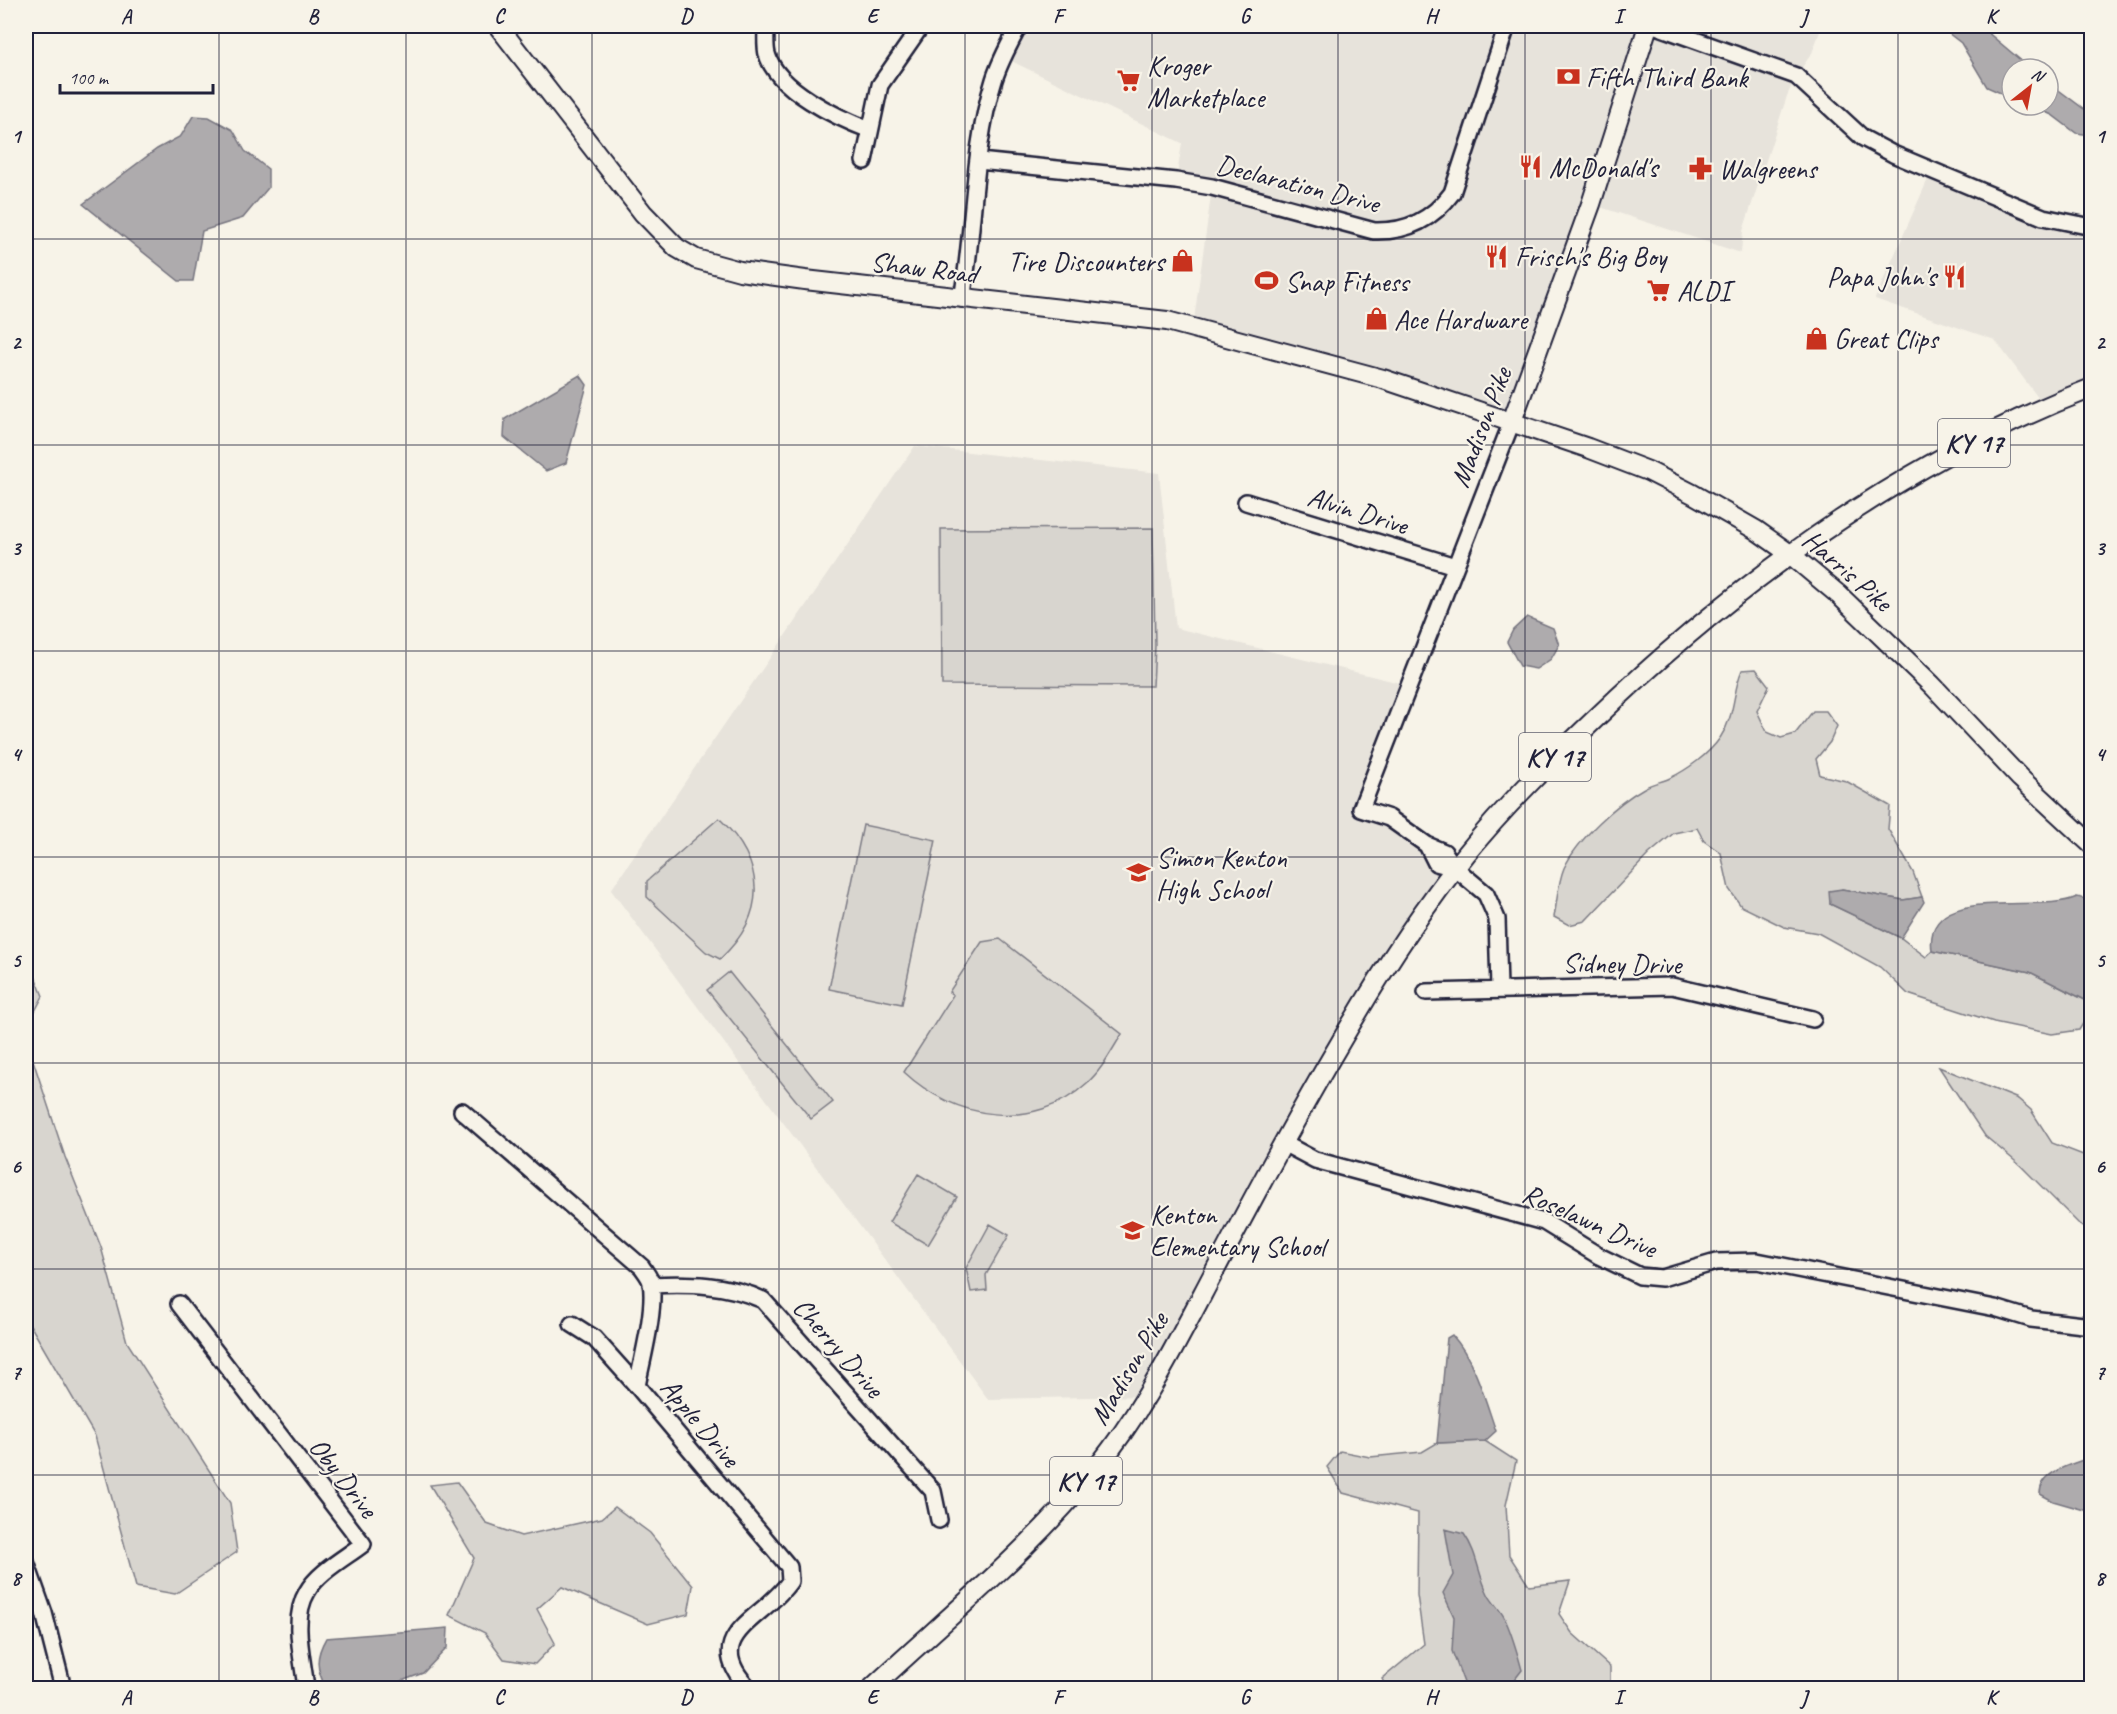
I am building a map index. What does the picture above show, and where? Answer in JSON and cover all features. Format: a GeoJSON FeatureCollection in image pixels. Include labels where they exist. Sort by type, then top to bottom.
{"type":"FeatureCollection","features":[{"type":"Feature","properties":{"kind":"main road","name":"Shaw Road"},"geometry":{"type":"LineString","coordinates":[[498,26],[643,213],[677,249],[712,265],[741,271],[962,299],[1167,321],[1383,380],[1511,424]]}},
{"type":"Feature","properties":{"kind":"main road","name":"Madison Pike"},"geometry":{"type":"LineString","coordinates":[[1511,424],[1591,204],[1648,26]]}},
{"type":"Feature","properties":{"kind":"main road","name":"KY 17"},"geometry":{"type":"LineString","coordinates":[[1285,1144],[1368,995],[1455,868],[1540,772],[1635,681],[1790,554],[1926,468],[2022,418],[2091,388]]}},
{"type":"Feature","properties":{"kind":"main road","name":"Harris Pike"},"geometry":{"type":"LineString","coordinates":[[1511,424],[1588,448],[1648,471],[1756,530],[1790,554],[1872,625],[2020,778],[2091,845]]}},
{"type":"Feature","properties":{"kind":"main road","name":"Madison Pike"},"geometry":{"type":"LineString","coordinates":[[872,1689],[1021,1549],[1087,1481],[1123,1432],[1164,1367],[1285,1144]]}},
{"type":"Feature","properties":{"kind":"street"},"geometry":{"type":"LineString","coordinates":[[766,26],[766,53],[782,80],[842,120],[870,130]]}},
{"type":"Feature","properties":{"kind":"street"},"geometry":{"type":"LineString","coordinates":[[864,161],[880,85],[921,26]]}},
{"type":"Feature","properties":{"kind":"street","name":"Declaration Drive"},"geometry":{"type":"LineString","coordinates":[[979,161],[1176,181],[1212,187],[1374,231],[1394,231],[1412,227],[1435,212],[1452,193],[1507,26]]}},
{"type":"Feature","properties":{"kind":"street"},"geometry":{"type":"LineString","coordinates":[[1656,26],[1774,66],[1796,76],[1863,138],[1893,154],[2043,217],[2091,227]]}},
{"type":"Feature","properties":{"kind":"street"},"geometry":{"type":"LineString","coordinates":[[962,299],[970,252],[979,161],[992,89],[1013,27]]}},
{"type":"Feature","properties":{"kind":"street","name":"Madison Pike"},"geometry":{"type":"LineString","coordinates":[[1455,868],[1444,852],[1427,845],[1389,818],[1361,809],[1511,424]]}},
{"type":"Feature","properties":{"kind":"street","name":"Alvin Drive"},"geometry":{"type":"LineString","coordinates":[[1246,502],[1455,566]]}},
{"type":"Feature","properties":{"kind":"street"},"geometry":{"type":"LineString","coordinates":[[1455,868],[1486,894],[1493,905],[1497,919],[1498,988]]}},
{"type":"Feature","properties":{"kind":"street","name":"Sidney Drive"},"geometry":{"type":"LineString","coordinates":[[1426,992],[1498,988],[1672,986],[1813,1019]]}},
{"type":"Feature","properties":{"kind":"street"},"geometry":{"type":"LineString","coordinates":[[462,1111],[642,1267],[651,1285]]}},
{"type":"Feature","properties":{"kind":"street","name":"Roselawn Drive"},"geometry":{"type":"LineString","coordinates":[[1285,1144],[1315,1160],[1544,1222],[1599,1256],[1640,1276],[1662,1278],[1729,1260],[1757,1261],[1995,1308],[2031,1319],[2091,1326]]}},
{"type":"Feature","properties":{"kind":"street","name":"Cherry Drive"},"geometry":{"type":"LineString","coordinates":[[651,1285],[683,1283],[736,1289],[763,1300],[933,1491],[939,1520]]}},
{"type":"Feature","properties":{"kind":"street","name":"Apple Drive"},"geometry":{"type":"LineString","coordinates":[[651,1285],[650,1315],[637,1386],[789,1567],[790,1581],[781,1594],[736,1632],[730,1645],[730,1657],[735,1671],[749,1689]]}},
{"type":"Feature","properties":{"kind":"street","name":"Oby Drive"},"geometry":{"type":"LineString","coordinates":[[179,1304],[363,1544],[314,1583],[302,1603],[300,1622],[306,1689]]}},
{"type":"Feature","properties":{"kind":"street"},"geometry":{"type":"LineString","coordinates":[[572,1324],[594,1338],[637,1386]]}},
{"type":"Feature","properties":{"kind":"street"},"geometry":{"type":"LineString","coordinates":[[26,1562],[44,1613],[63,1689]]}},
{"type":"Feature","properties":{"kind":"shaded area"},"geometry":{"type":"Polygon","coordinates":[[[1019,26],[1822,26],[1812,53],[1796,76],[1787,96],[1743,231],[1741,253],[1591,204],[1511,424],[1193,327],[1212,188],[1176,181],[1182,143],[1003,57],[1019,26]]]}},
{"type":"Feature","properties":{"kind":"shaded area"},"geometry":{"type":"Polygon","coordinates":[[[1939,26],[1980,26],[2017,57],[2000,57],[2000,93],[1987,87],[1961,43],[1939,26]]]}},
{"type":"Feature","properties":{"kind":"shaded area"},"geometry":{"type":"Polygon","coordinates":[[[2060,91],[2088,112],[2091,119],[2091,135],[2076,133],[2055,117],[2060,117],[2060,91]]]}},
{"type":"Feature","properties":{"kind":"shaded area"},"geometry":{"type":"Polygon","coordinates":[[[193,116],[209,117],[233,130],[245,151],[268,169],[268,188],[243,218],[202,231],[193,281],[179,281],[83,204],[157,149],[181,136],[193,116]]]}},
{"type":"Feature","properties":{"kind":"shaded area"},"geometry":{"type":"Polygon","coordinates":[[[1932,170],[2091,227],[2091,388],[2045,407],[1995,340],[1875,299],[1932,170]]]}},
{"type":"Feature","properties":{"kind":"shaded area"},"geometry":{"type":"Polygon","coordinates":[[[580,375],[587,385],[566,463],[546,471],[504,437],[505,419],[580,375]]]}},
{"type":"Feature","properties":{"kind":"shaded area"},"geometry":{"type":"Polygon","coordinates":[[[915,446],[1159,473],[1176,628],[1408,685],[1361,809],[1455,868],[1428,904],[1146,1396],[988,1399],[611,890],[915,446]]]}},
{"type":"Feature","properties":{"kind":"shaded area"},"geometry":{"type":"Polygon","coordinates":[[[1153,528],[1155,646],[1153,686],[942,685],[941,529],[1153,528]]]}},
{"type":"Feature","properties":{"kind":"shaded area"},"geometry":{"type":"Polygon","coordinates":[[[1527,617],[1553,628],[1559,645],[1551,659],[1536,669],[1520,666],[1507,642],[1513,630],[1527,617]]]}},
{"type":"Feature","properties":{"kind":"shaded area"},"geometry":{"type":"Polygon","coordinates":[[[1756,669],[1769,686],[1757,711],[1767,732],[1781,738],[1795,734],[1813,711],[1826,711],[1837,726],[1830,742],[1816,759],[1820,775],[1846,781],[1890,806],[1888,829],[1913,872],[1922,897],[1903,900],[1842,889],[1830,904],[1901,938],[1926,957],[1932,951],[2030,972],[2089,1002],[2089,1014],[2079,1030],[2052,1034],[1994,1022],[1908,994],[1880,967],[1818,933],[1784,927],[1741,906],[1729,889],[1721,853],[1704,841],[1697,828],[1674,833],[1649,854],[1585,921],[1569,925],[1554,917],[1564,868],[1579,845],[1599,823],[1633,795],[1647,786],[1683,771],[1710,750],[1720,738],[1729,720],[1742,670],[1756,669]]]}},
{"type":"Feature","properties":{"kind":"shaded area"},"geometry":{"type":"Polygon","coordinates":[[[719,818],[735,835],[746,853],[753,871],[755,888],[753,906],[747,924],[736,942],[720,959],[706,952],[647,897],[647,881],[719,818]]]}},
{"type":"Feature","properties":{"kind":"shaded area"},"geometry":{"type":"Polygon","coordinates":[[[863,825],[936,840],[902,1004],[829,989],[863,825]]]}},
{"type":"Feature","properties":{"kind":"shaded area"},"geometry":{"type":"Polygon","coordinates":[[[1842,889],[1903,900],[1922,897],[1924,902],[1901,938],[1830,904],[1829,891],[1842,889]]]}},
{"type":"Feature","properties":{"kind":"shaded area"},"geometry":{"type":"Polygon","coordinates":[[[2077,897],[2091,900],[2091,1003],[2030,972],[1932,951],[1934,929],[1945,916],[1963,908],[1986,904],[2059,902],[2077,897]]]}},
{"type":"Feature","properties":{"kind":"shaded area"},"geometry":{"type":"Polygon","coordinates":[[[1000,939],[1122,1034],[1102,1066],[1087,1083],[1066,1099],[1043,1109],[1019,1114],[994,1114],[946,1101],[924,1088],[904,1072],[953,995],[949,992],[982,942],[1000,939]]]}},
{"type":"Feature","properties":{"kind":"shaded area"},"geometry":{"type":"Polygon","coordinates":[[[26,954],[43,996],[26,1028],[26,954]]]}},
{"type":"Feature","properties":{"kind":"shaded area"},"geometry":{"type":"Polygon","coordinates":[[[729,972],[833,1102],[811,1119],[707,990],[729,972]]]}},
{"type":"Feature","properties":{"kind":"shaded area"},"geometry":{"type":"Polygon","coordinates":[[[26,1039],[65,1157],[101,1247],[127,1342],[230,1503],[237,1552],[175,1594],[136,1587],[95,1436],[26,1318],[26,1039]]]}},
{"type":"Feature","properties":{"kind":"shaded area"},"geometry":{"type":"Polygon","coordinates":[[[1939,1067],[2018,1099],[2031,1110],[2052,1143],[2091,1158],[2091,1224],[2082,1227],[2021,1166],[1985,1136],[1939,1067]]]}},
{"type":"Feature","properties":{"kind":"shaded area"},"geometry":{"type":"Polygon","coordinates":[[[918,1174],[957,1197],[928,1245],[889,1222],[918,1174]]]}},
{"type":"Feature","properties":{"kind":"shaded area"},"geometry":{"type":"Polygon","coordinates":[[[990,1224],[1009,1235],[986,1275],[987,1290],[971,1292],[966,1268],[990,1224]]]}},
{"type":"Feature","properties":{"kind":"shaded area"},"geometry":{"type":"Polygon","coordinates":[[[1452,1335],[1473,1368],[1496,1431],[1485,1441],[1437,1443],[1447,1338],[1452,1335]]]}},
{"type":"Feature","properties":{"kind":"shaded area"},"geometry":{"type":"Polygon","coordinates":[[[1485,1441],[1516,1461],[1506,1505],[1509,1555],[1529,1586],[1570,1581],[1559,1614],[1572,1633],[1610,1667],[1610,1688],[1387,1688],[1382,1679],[1424,1644],[1417,1595],[1418,1513],[1343,1493],[1327,1467],[1340,1451],[1370,1457],[1422,1452],[1437,1443],[1485,1441]]]}},
{"type":"Feature","properties":{"kind":"shaded area"},"geometry":{"type":"Polygon","coordinates":[[[2091,1457],[2091,1512],[2053,1501],[2040,1494],[2041,1486],[2052,1474],[2067,1465],[2091,1457]]]}},
{"type":"Feature","properties":{"kind":"shaded area"},"geometry":{"type":"Polygon","coordinates":[[[457,1482],[487,1524],[521,1536],[602,1518],[615,1507],[650,1533],[693,1586],[688,1614],[648,1624],[562,1587],[537,1609],[555,1643],[535,1664],[504,1659],[485,1633],[449,1615],[474,1558],[430,1485],[457,1482]]]}},
{"type":"Feature","properties":{"kind":"shaded area"},"geometry":{"type":"Polygon","coordinates":[[[1445,1529],[1464,1534],[1472,1549],[1488,1594],[1502,1614],[1509,1630],[1522,1670],[1508,1688],[1466,1688],[1452,1651],[1454,1617],[1443,1593],[1453,1575],[1445,1529]]]}},
{"type":"Feature","properties":{"kind":"shaded area"},"geometry":{"type":"Polygon","coordinates":[[[448,1628],[447,1648],[423,1673],[383,1688],[326,1688],[318,1663],[326,1638],[448,1628]]]}},
{"type":"Feature","properties":{"kind":"place","name":"Fifth Third Bank"},"geometry":{"type":"Point","coordinates":[1568,77]}},
{"type":"Feature","properties":{"kind":"place","name":"Kroger Marketplace"},"geometry":{"type":"Point","coordinates":[1129,81]}},
{"type":"Feature","properties":{"kind":"place","name":"McDonald's"},"geometry":{"type":"Point","coordinates":[1531,167]}},
{"type":"Feature","properties":{"kind":"place","name":"Walgreens"},"geometry":{"type":"Point","coordinates":[1701,168]}},
{"type":"Feature","properties":{"kind":"place","name":"Frisch's Big Boy"},"geometry":{"type":"Point","coordinates":[1497,256]}},
{"type":"Feature","properties":{"kind":"place","name":"Tire Discounters"},"geometry":{"type":"Point","coordinates":[1182,261]}},
{"type":"Feature","properties":{"kind":"place","name":"Papa John's"},"geometry":{"type":"Point","coordinates":[1954,276]}},
{"type":"Feature","properties":{"kind":"place","name":"Snap Fitness"},"geometry":{"type":"Point","coordinates":[1267,281]}},
{"type":"Feature","properties":{"kind":"place","name":"ALDI"},"geometry":{"type":"Point","coordinates":[1659,290]}},
{"type":"Feature","properties":{"kind":"place","name":"Ace Hardware"},"geometry":{"type":"Point","coordinates":[1376,319]}},
{"type":"Feature","properties":{"kind":"place","name":"Great Clips"},"geometry":{"type":"Point","coordinates":[1816,338]}},
{"type":"Feature","properties":{"kind":"place","name":"Simon Kenton High School"},"geometry":{"type":"Point","coordinates":[1138,873]}},
{"type":"Feature","properties":{"kind":"place","name":"Kenton Elementary School"},"geometry":{"type":"Point","coordinates":[1132,1230]}}]}
